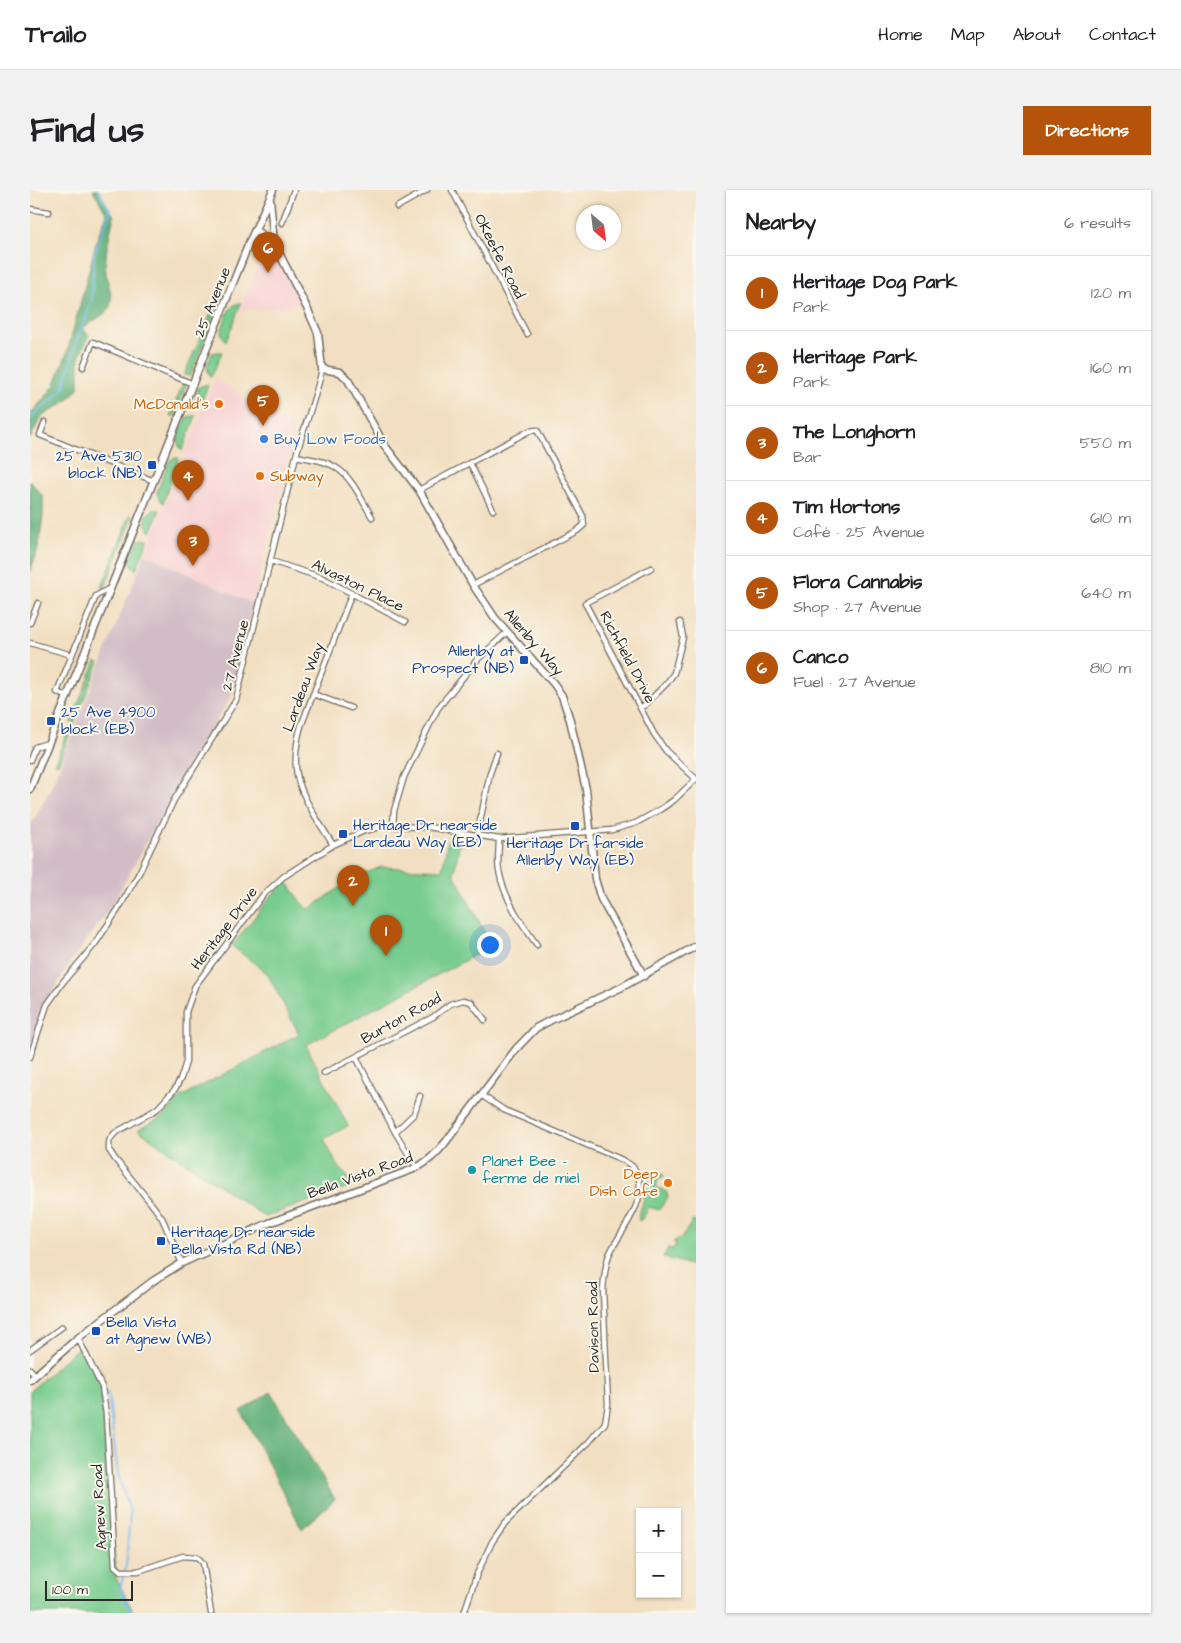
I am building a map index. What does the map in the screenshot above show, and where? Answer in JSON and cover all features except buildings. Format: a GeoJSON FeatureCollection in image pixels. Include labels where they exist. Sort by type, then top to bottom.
{"type":"FeatureCollection","features":[{"type":"Feature","properties":{"kind":"street","name":"25 Avenue"},"geometry":{"type":"LineString","coordinates":[[30,789],[255,230],[273,190]]}},
{"type":"Feature","properties":{"kind":"street"},"geometry":{"type":"LineString","coordinates":[[282,222],[294,190]]}},
{"type":"Feature","properties":{"kind":"street"},"geometry":{"type":"LineString","coordinates":[[397,207],[427,190]]}},
{"type":"Feature","properties":{"kind":"street","name":"OKeefe Road"},"geometry":{"type":"LineString","coordinates":[[452,190],[526,334]]}},
{"type":"Feature","properties":{"kind":"street"},"geometry":{"type":"LineString","coordinates":[[270,198],[274,243]]}},
{"type":"Feature","properties":{"kind":"street"},"geometry":{"type":"LineString","coordinates":[[30,208],[49,212]]}},
{"type":"Feature","properties":{"kind":"street","name":"27 Avenue"},"geometry":{"type":"LineString","coordinates":[[30,1057],[54,993],[95,944],[116,914],[140,873],[174,800],[236,700],[296,456],[317,392],[322,368],[318,333],[308,308],[274,243],[255,230]]}},
{"type":"Feature","properties":{"kind":"street"},"geometry":{"type":"LineString","coordinates":[[83,366],[93,342],[193,384]]}},
{"type":"Feature","properties":{"kind":"street","name":"Allenby Way"},"geometry":{"type":"LineString","coordinates":[[322,368],[340,372],[348,380],[385,446],[419,490],[473,585],[495,618],[554,684],[562,696],[570,720],[586,789],[595,879],[601,899],[644,976]]}},
{"type":"Feature","properties":{"kind":"street"},"geometry":{"type":"LineString","coordinates":[[45,422],[40,435],[154,482]]}},
{"type":"Feature","properties":{"kind":"street"},"geometry":{"type":"LineString","coordinates":[[419,490],[528,431],[537,430],[583,516],[584,525],[577,532],[473,585]]}},
{"type":"Feature","properties":{"kind":"street"},"geometry":{"type":"LineString","coordinates":[[296,456],[323,462],[345,475],[372,517]]}},
{"type":"Feature","properties":{"kind":"street"},"geometry":{"type":"LineString","coordinates":[[470,462],[492,510]]}},
{"type":"Feature","properties":{"kind":"street","name":"Alvaston Place"},"geometry":{"type":"LineString","coordinates":[[271,561],[323,578],[405,622]]}},
{"type":"Feature","properties":{"kind":"street","name":"Richfield Drive"},"geometry":{"type":"LineString","coordinates":[[651,568],[585,603],[654,734],[666,752],[696,779]]}},
{"type":"Feature","properties":{"kind":"street"},"geometry":{"type":"LineString","coordinates":[[68,697],[57,692],[96,596],[112,588]]}},
{"type":"Feature","properties":{"kind":"street","name":"Lardeau Way"},"geometry":{"type":"LineString","coordinates":[[333,845],[305,796],[296,770],[297,742],[300,726],[352,593]]}},
{"type":"Feature","properties":{"kind":"street"},"geometry":{"type":"LineString","coordinates":[[30,623],[38,603]]}},
{"type":"Feature","properties":{"kind":"street"},"geometry":{"type":"LineString","coordinates":[[641,707],[651,700],[674,673],[683,637],[680,622]]}},
{"type":"Feature","properties":{"kind":"street"},"geometry":{"type":"LineString","coordinates":[[393,826],[394,812],[404,778],[438,708],[477,660],[507,632]]}},
{"type":"Feature","properties":{"kind":"street"},"geometry":{"type":"LineString","coordinates":[[30,643],[72,655]]}},
{"type":"Feature","properties":{"kind":"street"},"geometry":{"type":"LineString","coordinates":[[313,694],[351,708]]}},
{"type":"Feature","properties":{"kind":"street"},"geometry":{"type":"LineString","coordinates":[[30,760],[35,747],[50,742]]}},
{"type":"Feature","properties":{"kind":"street"},"geometry":{"type":"LineString","coordinates":[[477,836],[490,773],[497,753]]}},
{"type":"Feature","properties":{"kind":"street","name":"Heritage Drive"},"geometry":{"type":"LineString","coordinates":[[182,1263],[162,1218],[112,1155],[109,1147],[110,1139],[115,1133],[157,1108],[181,1078],[186,1062],[186,1012],[195,986],[263,895],[283,877],[333,845],[364,831],[384,826],[428,827],[499,839],[612,830],[636,822],[674,800],[696,779]]}},
{"type":"Feature","properties":{"kind":"street"},"geometry":{"type":"LineString","coordinates":[[499,839],[498,869],[504,889],[522,925],[537,945]]}},
{"type":"Feature","properties":{"kind":"street","name":"Bella Vista Road"},"geometry":{"type":"LineString","coordinates":[[33,1378],[78,1338],[153,1281],[182,1263],[269,1223],[418,1168],[434,1156],[516,1049],[536,1028],[644,976],[696,946]]}},
{"type":"Feature","properties":{"kind":"street","name":"Burton Road"},"geometry":{"type":"LineString","coordinates":[[324,1073],[433,1017],[450,1004],[463,1000],[471,1002],[485,1020]]}},
{"type":"Feature","properties":{"kind":"street"},"geometry":{"type":"LineString","coordinates":[[356,1057],[395,1132],[418,1168]]}},
{"type":"Feature","properties":{"kind":"street","name":"Davison Road"},"geometry":{"type":"LineString","coordinates":[[464,1613],[477,1574],[492,1542],[505,1523],[588,1443],[605,1423],[608,1405],[603,1290],[605,1272],[609,1256],[638,1203],[640,1189],[638,1176],[631,1165],[504,1110],[481,1095]]}},
{"type":"Feature","properties":{"kind":"street"},"geometry":{"type":"LineString","coordinates":[[395,1132],[414,1114],[420,1096]]}},
{"type":"Feature","properties":{"kind":"street"},"geometry":{"type":"LineString","coordinates":[[30,1350],[62,1327]]}},
{"type":"Feature","properties":{"kind":"street","name":"Agnew Road"},"geometry":{"type":"LineString","coordinates":[[78,1338],[102,1387],[106,1414],[115,1566],[121,1571],[138,1571],[183,1556],[197,1557],[203,1563],[211,1613]]}},
{"type":"Feature","properties":{"kind":"street"},"geometry":{"type":"LineString","coordinates":[[30,1369],[33,1378]]}},
{"type":"Feature","properties":{"kind":"shaded area"},"geometry":{"type":"Polygon","coordinates":[[[263,244],[272,249],[302,301],[282,308],[240,310],[259,263],[263,244]]]}},
{"type":"Feature","properties":{"kind":"shaded area"},"geometry":{"type":"Polygon","coordinates":[[[215,378],[295,429],[253,604],[145,554],[215,378]]]}},
{"type":"Feature","properties":{"kind":"shaded area"},"geometry":{"type":"Polygon","coordinates":[[[145,554],[253,604],[231,696],[196,750],[114,902],[71,961],[43,1009],[30,1052],[30,827],[50,790],[145,554]]]}},
{"type":"Feature","properties":{"kind":"green space"},"geometry":{"type":"Polygon","coordinates":[[[93,190],[98,190],[114,216],[106,258],[106,273],[111,296],[110,306],[103,315],[82,328],[89,335],[79,358],[79,387],[68,400],[41,417],[30,439],[30,415],[54,386],[67,353],[98,236],[107,215],[93,190]]]}},
{"type":"Feature","properties":{"kind":"green space"},"geometry":{"type":"Polygon","coordinates":[[[241,303],[226,342],[221,333],[225,318],[233,306],[241,303]]]}},
{"type":"Feature","properties":{"kind":"green space"},"geometry":{"type":"Polygon","coordinates":[[[212,311],[216,311],[190,376],[184,375],[212,311]]]}},
{"type":"Feature","properties":{"kind":"green space"},"geometry":{"type":"Polygon","coordinates":[[[222,352],[211,377],[208,365],[212,353],[222,352]]]}},
{"type":"Feature","properties":{"kind":"green space"},"geometry":{"type":"Polygon","coordinates":[[[183,383],[186,385],[174,416],[170,416],[183,383]]]}},
{"type":"Feature","properties":{"kind":"green space"},"geometry":{"type":"Polygon","coordinates":[[[208,385],[200,406],[196,402],[196,395],[199,387],[208,385]]]}},
{"type":"Feature","properties":{"kind":"green space"},"geometry":{"type":"Polygon","coordinates":[[[196,416],[182,451],[178,443],[179,434],[187,417],[196,416]]]}},
{"type":"Feature","properties":{"kind":"green space"},"geometry":{"type":"Polygon","coordinates":[[[179,458],[163,503],[158,497],[157,492],[169,461],[179,458]]]}},
{"type":"Feature","properties":{"kind":"green space"},"geometry":{"type":"Polygon","coordinates":[[[30,481],[43,496],[43,515],[39,546],[30,572],[30,481]]]}},
{"type":"Feature","properties":{"kind":"green space"},"geometry":{"type":"Polygon","coordinates":[[[153,510],[160,510],[151,532],[146,523],[146,517],[153,510]]]}},
{"type":"Feature","properties":{"kind":"green space"},"geometry":{"type":"Polygon","coordinates":[[[130,515],[133,517],[105,587],[102,588],[102,587],[130,515]]]}},
{"type":"Feature","properties":{"kind":"green space"},"geometry":{"type":"Polygon","coordinates":[[[143,539],[148,540],[136,570],[129,560],[137,542],[143,539]]]}},
{"type":"Feature","properties":{"kind":"green space"},"geometry":{"type":"Polygon","coordinates":[[[96,660],[99,662],[74,724],[71,722],[96,660]]]}},
{"type":"Feature","properties":{"kind":"green space"},"geometry":{"type":"Polygon","coordinates":[[[68,730],[71,731],[58,764],[55,763],[68,730]]]}},
{"type":"Feature","properties":{"kind":"green space"},"geometry":{"type":"Polygon","coordinates":[[[448,839],[460,841],[454,874],[492,946],[306,1045],[348,1126],[324,1139],[336,1163],[354,1185],[265,1217],[138,1130],[162,1117],[181,1097],[299,1034],[267,973],[232,946],[271,896],[287,882],[308,910],[352,879],[381,867],[442,870],[448,839]]]}},
{"type":"Feature","properties":{"kind":"green space"},"geometry":{"type":"Polygon","coordinates":[[[651,1171],[663,1174],[663,1178],[659,1178],[656,1188],[666,1191],[668,1197],[659,1210],[649,1207],[643,1218],[639,1221],[639,1213],[644,1195],[643,1173],[651,1171]]]}},
{"type":"Feature","properties":{"kind":"green space"},"geometry":{"type":"Polygon","coordinates":[[[693,1220],[696,1223],[696,1265],[693,1266],[663,1257],[668,1248],[673,1249],[676,1244],[673,1242],[683,1236],[693,1220]]]}},
{"type":"Feature","properties":{"kind":"green space"},"geometry":{"type":"Polygon","coordinates":[[[82,1344],[100,1387],[115,1566],[117,1569],[116,1578],[134,1613],[30,1613],[30,1391],[82,1344]]]}},
{"type":"Feature","properties":{"kind":"green space"},"geometry":{"type":"Polygon","coordinates":[[[271,1392],[335,1499],[302,1529],[241,1411],[271,1392]]]}},
{"type":"Feature","properties":{"kind":"waterway"},"geometry":{"type":"LineString","coordinates":[[30,418],[63,390],[76,343],[92,301],[94,255],[110,211],[98,190]]}},
{"type":"Feature","properties":{"kind":"waterway"},"geometry":{"type":"LineString","coordinates":[[108,1392],[118,1475],[130,1512],[126,1567],[120,1588],[131,1613]]}},
{"type":"Feature","properties":{"kind":"place","name":"Canco"},"geometry":{"type":"Point","coordinates":[268,273]}},
{"type":"Feature","properties":{"kind":"place","name":"McDonald's"},"geometry":{"type":"Point","coordinates":[219,404]}},
{"type":"Feature","properties":{"kind":"place","name":"Flora Cannabis"},"geometry":{"type":"Point","coordinates":[263,426]}},
{"type":"Feature","properties":{"kind":"place","name":"Buy Low Foods"},"geometry":{"type":"Point","coordinates":[264,439]}},
{"type":"Feature","properties":{"kind":"place","name":"25 Ave 5310 block (NB)"},"geometry":{"type":"Point","coordinates":[152,465]}},
{"type":"Feature","properties":{"kind":"place","name":"Subway"},"geometry":{"type":"Point","coordinates":[260,476]}},
{"type":"Feature","properties":{"kind":"place","name":"Tim Hortons"},"geometry":{"type":"Point","coordinates":[188,501]}},
{"type":"Feature","properties":{"kind":"place","name":"The Longhorn"},"geometry":{"type":"Point","coordinates":[193,566]}},
{"type":"Feature","properties":{"kind":"place","name":"Allenby at Prospect (NB)"},"geometry":{"type":"Point","coordinates":[524,660]}},
{"type":"Feature","properties":{"kind":"place","name":"25 Ave 4900 block (EB)"},"geometry":{"type":"Point","coordinates":[51,721]}},
{"type":"Feature","properties":{"kind":"place","name":"Heritage Dr farside Allenby Way (EB)"},"geometry":{"type":"Point","coordinates":[575,826]}},
{"type":"Feature","properties":{"kind":"place","name":"Heritage Dr nearside Lardeau Way (EB)"},"geometry":{"type":"Point","coordinates":[343,834]}},
{"type":"Feature","properties":{"kind":"place","name":"Heritage Park"},"geometry":{"type":"Point","coordinates":[353,906]}},
{"type":"Feature","properties":{"kind":"place","name":"Heritage Dog Park"},"geometry":{"type":"Point","coordinates":[386,956]}},
{"type":"Feature","properties":{"kind":"place","name":"Planet Bee - ferme de miel"},"geometry":{"type":"Point","coordinates":[472,1170]}},
{"type":"Feature","properties":{"kind":"place","name":"Deep Dish Cafe"},"geometry":{"type":"Point","coordinates":[668,1183]}},
{"type":"Feature","properties":{"kind":"place","name":"Heritage Dr nearside Bella Vista Rd (NB)"},"geometry":{"type":"Point","coordinates":[161,1241]}},
{"type":"Feature","properties":{"kind":"place","name":"Bella Vista at Agnew (WB)"},"geometry":{"type":"Point","coordinates":[96,1331]}}]}
